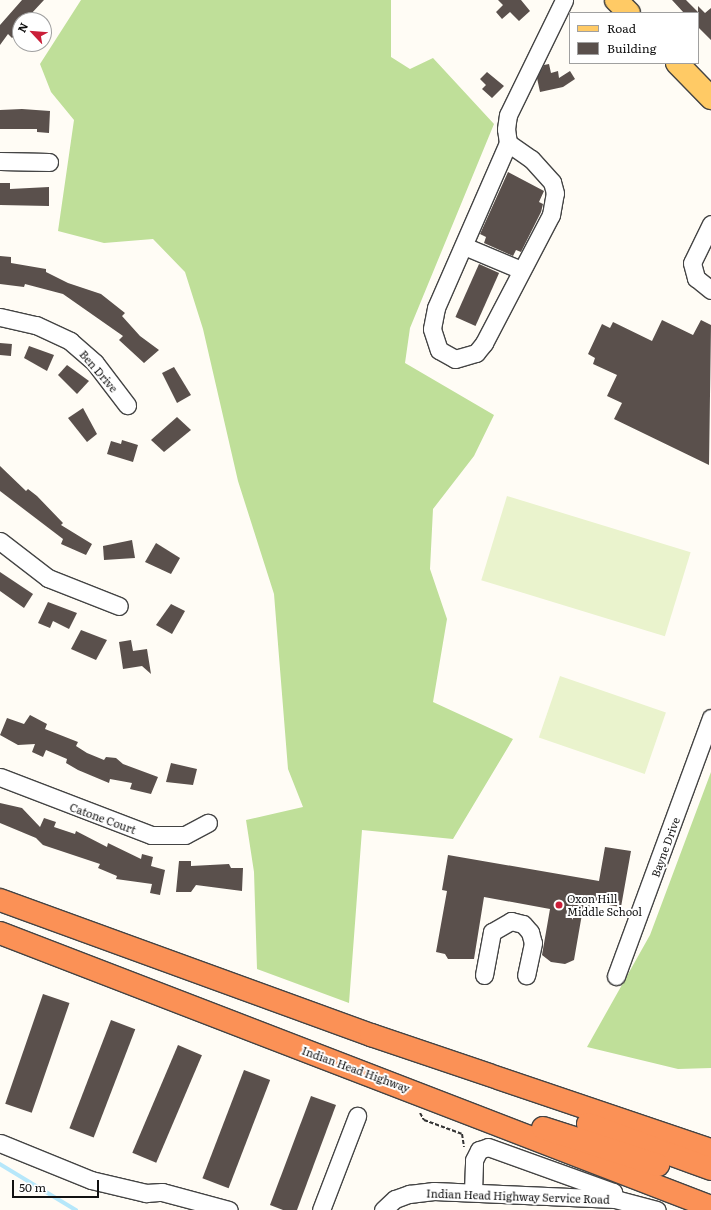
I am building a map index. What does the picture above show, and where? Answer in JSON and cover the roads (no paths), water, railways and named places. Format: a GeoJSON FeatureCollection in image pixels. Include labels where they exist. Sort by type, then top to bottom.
{"type":"FeatureCollection","features":[{"type":"Feature","properties":{"kind":"highway"},"geometry":{"type":"LineString","coordinates":[[0,900],[371,1035],[711,1150]]}},
{"type":"Feature","properties":{"kind":"highway","name":"Indian Head Highway"},"geometry":{"type":"LineString","coordinates":[[0,933],[426,1095],[644,1184],[711,1207]]}},
{"type":"Feature","properties":{"kind":"highway"},"geometry":{"type":"LineString","coordinates":[[371,1035],[552,1111],[711,1169]]}},
{"type":"Feature","properties":{"kind":"highway"},"geometry":{"type":"LineString","coordinates":[[467,1111],[544,1128],[711,1183]]}},
{"type":"Feature","properties":{"kind":"main road"},"geometry":{"type":"LineString","coordinates":[[678,64],[711,98]]}},
{"type":"Feature","properties":{"kind":"street"},"geometry":{"type":"LineString","coordinates":[[508,143],[531,159],[552,182],[555,193],[551,215],[484,342],[476,353],[455,359],[439,350],[432,329],[436,308],[508,143],[508,115],[564,0]]}},
{"type":"Feature","properties":{"kind":"street"},"geometry":{"type":"LineString","coordinates":[[0,161],[49,162]]}},
{"type":"Feature","properties":{"kind":"street"},"geometry":{"type":"LineString","coordinates":[[711,224],[692,263],[696,278],[711,290]]}},
{"type":"Feature","properties":{"kind":"street"},"geometry":{"type":"LineString","coordinates":[[464,246],[521,270]]}},
{"type":"Feature","properties":{"kind":"street","name":"Ben Drive"},"geometry":{"type":"LineString","coordinates":[[0,317],[36,325],[70,341],[95,363],[127,404]]}},
{"type":"Feature","properties":{"kind":"street"},"geometry":{"type":"LineString","coordinates":[[0,541],[28,565],[60,584],[119,606]]}},
{"type":"Feature","properties":{"kind":"street","name":"Bayne Drive"},"geometry":{"type":"LineString","coordinates":[[616,976],[711,718]]}},
{"type":"Feature","properties":{"kind":"street","name":"Catone Court"},"geometry":{"type":"LineString","coordinates":[[0,777],[151,835],[185,835],[208,823]]}},
{"type":"Feature","properties":{"kind":"street"},"geometry":{"type":"LineString","coordinates":[[484,975],[492,932],[511,921],[523,924],[530,932],[533,942],[526,975]]}},
{"type":"Feature","properties":{"kind":"street"},"geometry":{"type":"LineString","coordinates":[[321,1210],[357,1116]]}},
{"type":"Feature","properties":{"kind":"street"},"geometry":{"type":"LineString","coordinates":[[0,1143],[91,1180],[146,1194],[162,1192],[229,1210]]}},
{"type":"Feature","properties":{"kind":"street"},"geometry":{"type":"LineString","coordinates":[[473,1192],[476,1154],[488,1147],[613,1192],[615,1199]]}},
{"type":"Feature","properties":{"kind":"street","name":"Indian Head Highway Service Road"},"geometry":{"type":"LineString","coordinates":[[383,1210],[395,1199],[420,1192],[473,1192],[615,1199],[657,1210]]}},
{"type":"Feature","properties":{"kind":"waterway"},"geometry":{"type":"LineString","coordinates":[[0,1164],[76,1210]]}},
{"type":"Feature","properties":{"kind":"place","name":"Oxon Hill Middle School"},"geometry":{"type":"Point","coordinates":[559,905]}}]}
